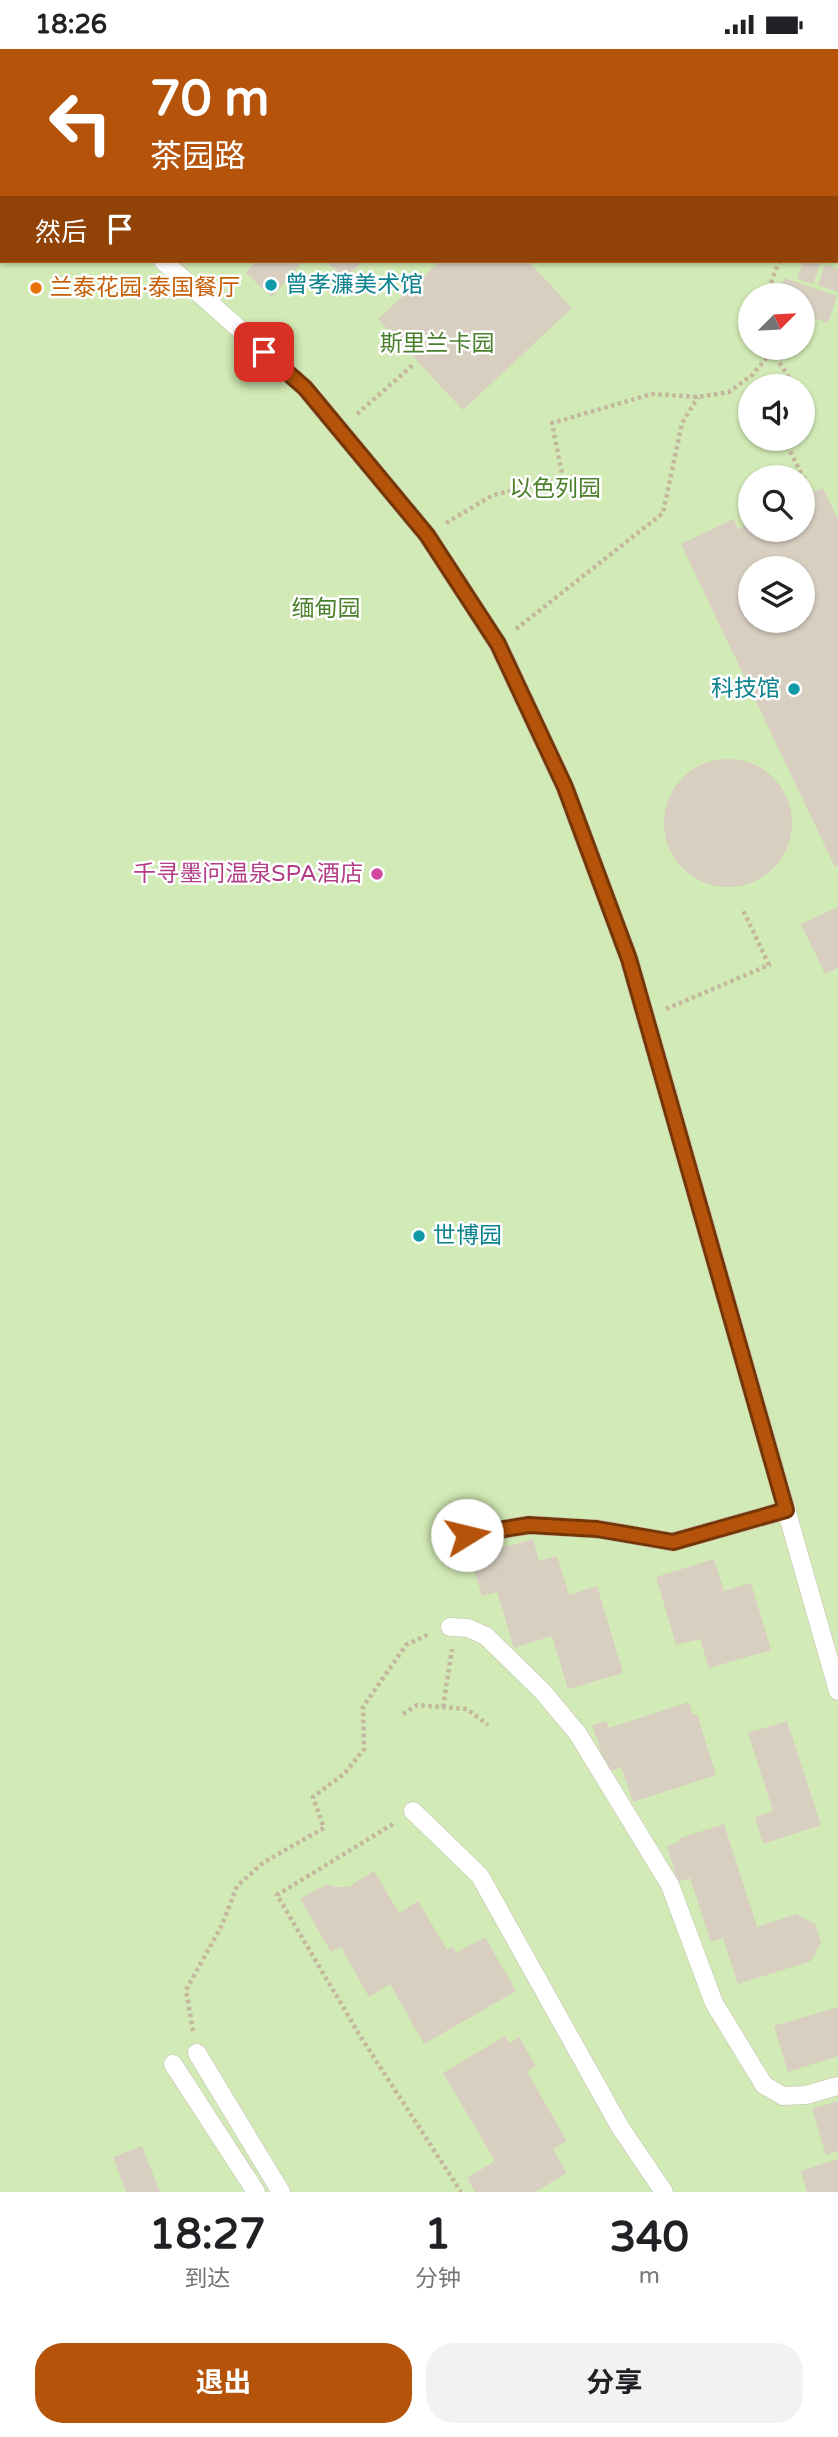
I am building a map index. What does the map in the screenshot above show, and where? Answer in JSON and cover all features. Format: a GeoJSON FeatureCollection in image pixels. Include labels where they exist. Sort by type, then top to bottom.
{"type":"FeatureCollection","features":[{"type":"Feature","properties":{"kind":"lane"},"geometry":{"type":"LineString","coordinates":[[165,263],[305,388],[427,535],[498,644],[565,787],[629,959],[838,1691]]}},
{"type":"Feature","properties":{"kind":"lane"},"geometry":{"type":"LineString","coordinates":[[467,1535],[529,1525],[597,1529],[673,1542],[786,1510]]}},
{"type":"Feature","properties":{"kind":"lane"},"geometry":{"type":"LineString","coordinates":[[450,1627],[468,1628],[486,1636],[544,1692],[578,1734],[670,1885],[715,2003],[764,2085],[782,2096],[806,2095],[838,2086]]}},
{"type":"Feature","properties":{"kind":"lane"},"geometry":{"type":"LineString","coordinates":[[413,1811],[480,1876],[620,2127],[664,2192]]}},
{"type":"Feature","properties":{"kind":"lane"},"geometry":{"type":"LineString","coordinates":[[197,2053],[281,2192]]}},
{"type":"Feature","properties":{"kind":"lane"},"geometry":{"type":"LineString","coordinates":[[173,2063],[256,2192]]}},
{"type":"Feature","properties":{"kind":"path"},"geometry":{"type":"LineString","coordinates":[[771,283],[778,263]]}},
{"type":"Feature","properties":{"kind":"path"},"geometry":{"type":"LineString","coordinates":[[427,535],[493,495],[563,479],[552,423],[652,394],[698,397],[729,392],[752,375],[764,361]]}},
{"type":"Feature","properties":{"kind":"path"},"geometry":{"type":"LineString","coordinates":[[381,394],[414,364]]}},
{"type":"Feature","properties":{"kind":"path"},"geometry":{"type":"LineString","coordinates":[[498,644],[663,513],[682,423],[698,397]]}},
{"type":"Feature","properties":{"kind":"path"},"geometry":{"type":"LineString","coordinates":[[646,1017],[769,965],[742,908]]}},
{"type":"Feature","properties":{"kind":"path"},"geometry":{"type":"LineString","coordinates":[[197,2053],[186,1990],[222,1925],[237,1886],[264,1862],[324,1828],[313,1797],[345,1773],[364,1749],[363,1707],[406,1645],[450,1627]]}},
{"type":"Feature","properties":{"kind":"path"},"geometry":{"type":"LineString","coordinates":[[443,1707],[452,1649]]}},
{"type":"Feature","properties":{"kind":"path"},"geometry":{"type":"LineString","coordinates":[[403,1714],[416,1705],[467,1709],[488,1725]]}},
{"type":"Feature","properties":{"kind":"path"},"geometry":{"type":"LineString","coordinates":[[413,1811],[277,1895],[362,2039],[461,2192]]}},
{"type":"Feature","properties":{"kind":"green space","name":"世博园"},"geometry":{"type":"Polygon","coordinates":[[[0,263],[838,263],[838,2192],[0,2192],[0,263]]]}},
{"type":"Feature","properties":{"kind":"building","name":"曾孝濂美术馆"},"geometry":{"type":"Polygon","coordinates":[[[254,263],[301,263],[272,297],[246,273],[254,263]]]}},
{"type":"Feature","properties":{"kind":"building","name":"曾孝濂美术馆"},"geometry":{"type":"Polygon","coordinates":[[[327,263],[360,263],[346,279],[327,263]]]}},
{"type":"Feature","properties":{"kind":"building"},"geometry":{"type":"Polygon","coordinates":[[[438,263],[530,263],[572,308],[463,410],[378,319],[438,263]]]}},
{"type":"Feature","properties":{"kind":"building"},"geometry":{"type":"Polygon","coordinates":[[[802,263],[821,263],[813,283],[797,279],[802,263]]]}},
{"type":"Feature","properties":{"kind":"building"},"geometry":{"type":"Polygon","coordinates":[[[825,265],[838,269],[838,292],[818,285],[825,265]]]}},
{"type":"Feature","properties":{"kind":"building"},"geometry":{"type":"Polygon","coordinates":[[[784,278],[799,283],[782,283],[784,278]]]}},
{"type":"Feature","properties":{"kind":"building"},"geometry":{"type":"Polygon","coordinates":[[[816,289],[837,296],[828,323],[816,319],[816,289]]]}},
{"type":"Feature","properties":{"kind":"building","name":"科技馆"},"geometry":{"type":"Polygon","coordinates":[[[823,488],[838,520],[838,865],[835,867],[681,544],[733,519],[738,529],[738,542],[815,542],[815,492],[823,488]]]}},
{"type":"Feature","properties":{"kind":"building"},"geometry":{"type":"Polygon","coordinates":[[[728,759],[753,764],[773,778],[787,798],[792,823],[787,848],[773,868],[753,882],[728,887],[703,882],[683,868],[669,848],[664,823],[669,798],[683,778],[703,764],[728,759]]]}},
{"type":"Feature","properties":{"kind":"building"},"geometry":{"type":"Polygon","coordinates":[[[838,907],[838,968],[825,974],[801,924],[838,907]]]}},
{"type":"Feature","properties":{"kind":"building"},"geometry":{"type":"Polygon","coordinates":[[[533,1539],[539,1561],[557,1556],[569,1595],[597,1586],[623,1673],[568,1689],[552,1636],[514,1648],[497,1592],[482,1596],[470,1557],[533,1539]]]}},
{"type":"Feature","properties":{"kind":"building"},"geometry":{"type":"Polygon","coordinates":[[[714,1559],[724,1591],[751,1583],[771,1650],[709,1668],[700,1639],[676,1645],[656,1577],[714,1559]]]}},
{"type":"Feature","properties":{"kind":"building"},"geometry":{"type":"Polygon","coordinates":[[[689,1702],[693,1715],[697,1714],[716,1775],[633,1802],[621,1767],[608,1772],[592,1725],[606,1721],[609,1728],[689,1702]]]}},
{"type":"Feature","properties":{"kind":"building"},"geometry":{"type":"Polygon","coordinates":[[[787,1721],[821,1825],[763,1844],[755,1817],[773,1811],[748,1733],[787,1721]]]}},
{"type":"Feature","properties":{"kind":"building"},"geometry":{"type":"Polygon","coordinates":[[[724,1824],[757,1927],[796,1914],[815,1924],[821,1943],[811,1961],[738,1984],[723,1938],[711,1942],[690,1878],[678,1882],[667,1846],[679,1842],[678,1839],[724,1824]]]}},
{"type":"Feature","properties":{"kind":"building"},"geometry":{"type":"Polygon","coordinates":[[[374,1871],[399,1913],[418,1901],[447,1950],[453,1947],[456,1953],[485,1937],[516,1991],[424,2044],[390,1984],[369,1997],[341,1947],[331,1952],[300,1899],[327,1884],[349,1887],[374,1871]]]}},
{"type":"Feature","properties":{"kind":"building"},"geometry":{"type":"Polygon","coordinates":[[[838,2007],[838,2056],[788,2072],[774,2026],[838,2007]]]}},
{"type":"Feature","properties":{"kind":"building"},"geometry":{"type":"Polygon","coordinates":[[[505,2036],[509,2043],[519,2037],[536,2066],[527,2072],[567,2141],[553,2149],[567,2173],[535,2192],[475,2192],[467,2178],[495,2161],[443,2073],[505,2036]]]}},
{"type":"Feature","properties":{"kind":"building"},"geometry":{"type":"Polygon","coordinates":[[[838,2101],[838,2151],[826,2155],[812,2109],[838,2101]]]}},
{"type":"Feature","properties":{"kind":"building"},"geometry":{"type":"Polygon","coordinates":[[[142,2146],[160,2192],[126,2192],[113,2157],[142,2146]]]}},
{"type":"Feature","properties":{"kind":"building"},"geometry":{"type":"Polygon","coordinates":[[[838,2159],[838,2192],[807,2192],[801,2171],[838,2159]]]}},
{"type":"Feature","properties":{"kind":"place","name":"曾孝濂美术馆"},"geometry":{"type":"Point","coordinates":[271,285]}},
{"type":"Feature","properties":{"kind":"place","name":"兰泰花园·泰国餐厅"},"geometry":{"type":"Point","coordinates":[36,288]}},
{"type":"Feature","properties":{"kind":"place","name":"科技馆"},"geometry":{"type":"Point","coordinates":[794,689]}},
{"type":"Feature","properties":{"kind":"place","name":"千寻墨问温泉SPA酒店"},"geometry":{"type":"Point","coordinates":[377,874]}},
{"type":"Feature","properties":{"kind":"place","name":"世博园"},"geometry":{"type":"Point","coordinates":[419,1236]}},
{"type":"Feature","properties":{"kind":"route"},"geometry":{"type":"LineString","coordinates":[[264,352],[305,388],[427,535],[498,644],[565,787],[629,959],[786,1510],[673,1542],[597,1529],[529,1525],[467,1535]]}},
{"type":"Feature","properties":{"kind":"park label","name":"斯里兰卡园"},"geometry":{"type":"Point","coordinates":[437,344]}},
{"type":"Feature","properties":{"kind":"park label","name":"以色列园"},"geometry":{"type":"Point","coordinates":[555,489]}},
{"type":"Feature","properties":{"kind":"park label","name":"缅甸园"},"geometry":{"type":"Point","coordinates":[326,609]}}]}
